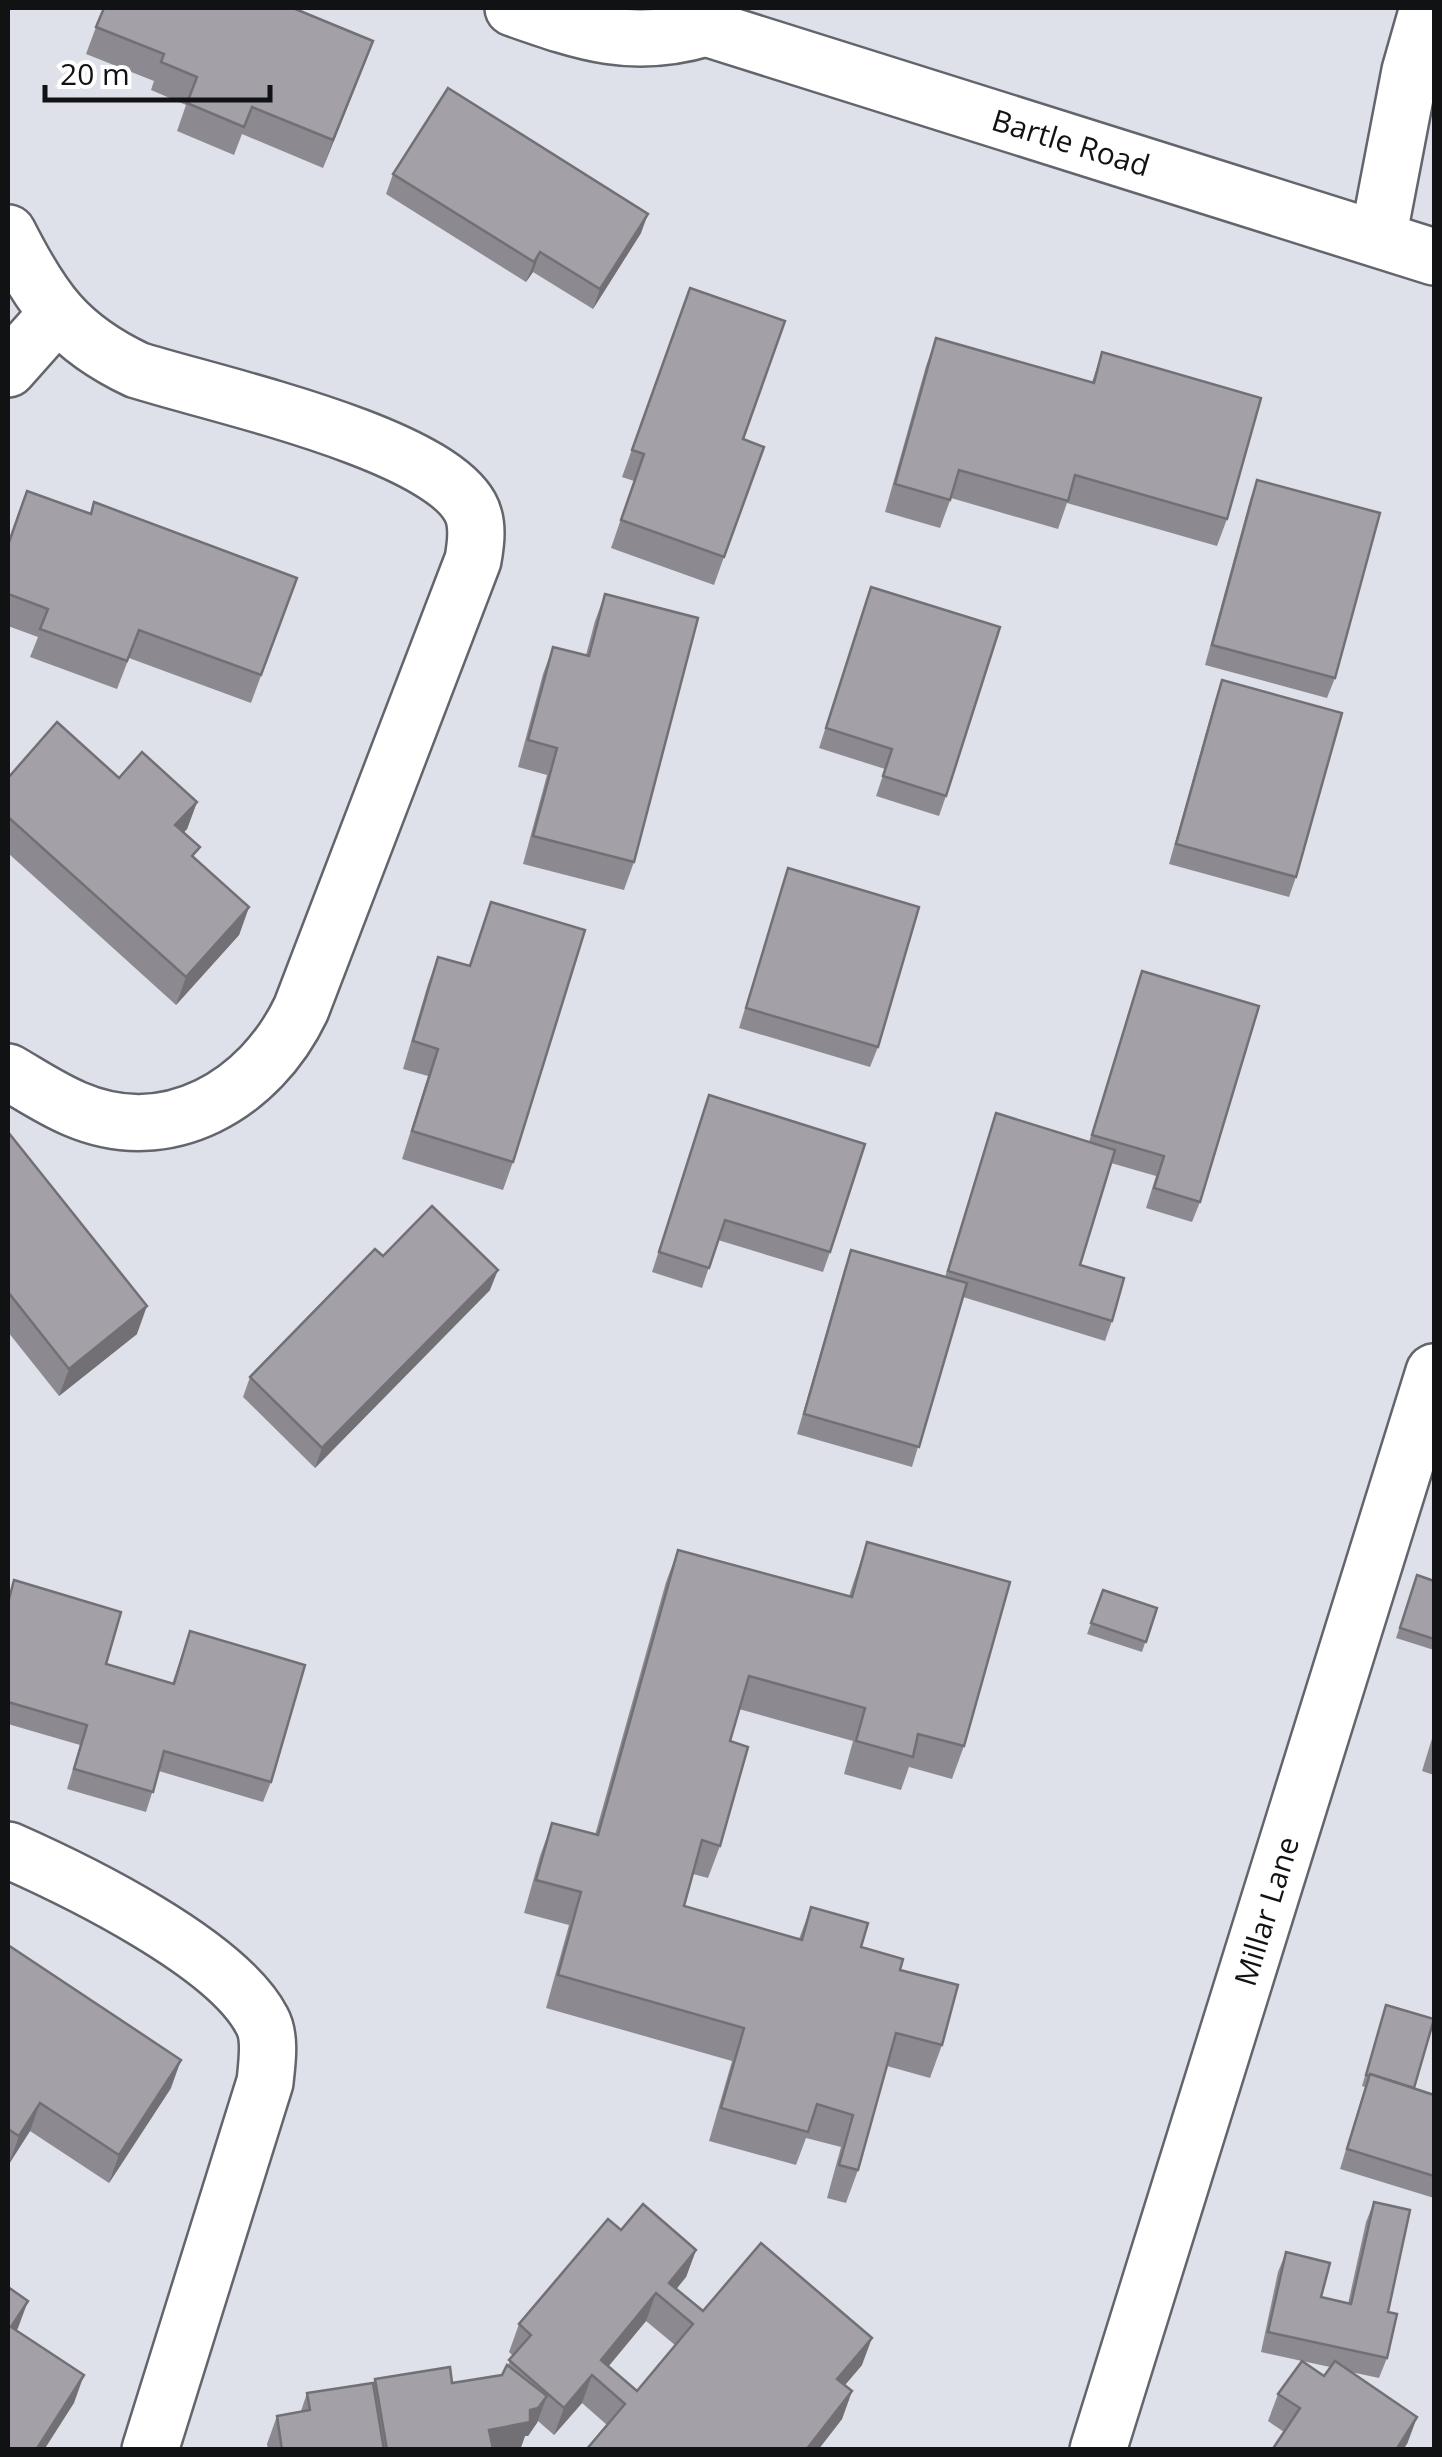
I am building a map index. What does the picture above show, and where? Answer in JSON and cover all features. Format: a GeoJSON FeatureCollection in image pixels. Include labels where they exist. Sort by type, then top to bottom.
{"type":"FeatureCollection","features":[{"type":"Feature","properties":{"kind":"street"},"geometry":{"type":"LineString","coordinates":[[514,8],[624,40],[669,39],[709,18]]}},
{"type":"Feature","properties":{"kind":"street"},"geometry":{"type":"LineString","coordinates":[[1378,238],[1410,71],[1428,8]]}},
{"type":"Feature","properties":{"kind":"street","name":"Bartle Road"},"geometry":{"type":"LineString","coordinates":[[709,18],[1434,258]]}},
{"type":"Feature","properties":{"kind":"street"},"geometry":{"type":"LineString","coordinates":[[8,233],[56,314],[97,352],[136,370],[409,456],[452,484],[474,516],[476,538],[474,560],[301,1009],[290,1031],[252,1079],[191,1116],[138,1123],[77,1110],[8,1072]]}},
{"type":"Feature","properties":{"kind":"street"},"geometry":{"type":"LineString","coordinates":[[8,369],[56,314]]}},
{"type":"Feature","properties":{"kind":"street","name":"Millar Lane"},"geometry":{"type":"LineString","coordinates":[[1098,2450],[1434,1372]]}},
{"type":"Feature","properties":{"kind":"street"},"geometry":{"type":"LineString","coordinates":[[8,1850],[81,1882],[172,1937],[235,1988],[264,2022],[268,2055],[265,2082],[150,2450]]}},
{"type":"Feature","properties":{"kind":"building"},"geometry":{"type":"Polygon","coordinates":[[[104,8],[293,8],[373,41],[333,140],[252,107],[244,127],[187,103],[197,77],[161,62],[164,54],[96,27],[104,8]]]}},
{"type":"Feature","properties":{"kind":"building"},"geometry":{"type":"Polygon","coordinates":[[[448,88],[648,214],[600,289],[540,252],[534,262],[393,174],[448,88]]]}},
{"type":"Feature","properties":{"kind":"building"},"geometry":{"type":"Polygon","coordinates":[[[690,288],[785,321],[743,439],[764,447],[724,557],[621,520],[644,454],[632,450],[690,288]]]}},
{"type":"Feature","properties":{"kind":"building"},"geometry":{"type":"Polygon","coordinates":[[[936,338],[1094,383],[1102,352],[1261,398],[1227,519],[1075,475],[1068,501],[959,470],[950,500],[895,484],[936,338]]]}},
{"type":"Feature","properties":{"kind":"building"},"geometry":{"type":"Polygon","coordinates":[[[1257,480],[1380,513],[1335,678],[1212,645],[1257,480]]]}},
{"type":"Feature","properties":{"kind":"building"},"geometry":{"type":"Polygon","coordinates":[[[27,491],[91,514],[94,502],[297,578],[261,675],[139,630],[127,661],[40,629],[48,609],[8,594],[8,545],[27,491]]]}},
{"type":"Feature","properties":{"kind":"building"},"geometry":{"type":"Polygon","coordinates":[[[871,587],[1000,627],[946,796],[883,776],[892,749],[826,728],[871,587]]]}},
{"type":"Feature","properties":{"kind":"building"},"geometry":{"type":"Polygon","coordinates":[[[605,594],[698,618],[634,862],[533,836],[557,748],[528,740],[553,647],[589,656],[605,594]]]}},
{"type":"Feature","properties":{"kind":"building"},"geometry":{"type":"Polygon","coordinates":[[[1222,680],[1342,713],[1296,877],[1176,844],[1222,680]]]}},
{"type":"Feature","properties":{"kind":"building"},"geometry":{"type":"Polygon","coordinates":[[[57,722],[119,778],[142,752],[197,802],[175,825],[200,847],[192,856],[249,907],[186,977],[8,817],[8,778],[57,722]]]}},
{"type":"Feature","properties":{"kind":"building"},"geometry":{"type":"Polygon","coordinates":[[[788,868],[919,907],[878,1047],[746,1008],[788,868]]]}},
{"type":"Feature","properties":{"kind":"building"},"geometry":{"type":"Polygon","coordinates":[[[491,902],[585,930],[513,1162],[412,1131],[438,1049],[413,1041],[438,957],[470,966],[491,902]]]}},
{"type":"Feature","properties":{"kind":"building"},"geometry":{"type":"Polygon","coordinates":[[[1142,971],[1259,1006],[1200,1202],[1154,1188],[1164,1156],[1092,1135],[1142,971]]]}},
{"type":"Feature","properties":{"kind":"building"},"geometry":{"type":"Polygon","coordinates":[[[709,1095],[865,1144],[830,1252],[725,1220],[709,1268],[659,1252],[709,1095]]]}},
{"type":"Feature","properties":{"kind":"building"},"geometry":{"type":"Polygon","coordinates":[[[996,1113],[1115,1150],[1080,1265],[1124,1278],[1112,1321],[948,1271],[996,1113]]]}},
{"type":"Feature","properties":{"kind":"building"},"geometry":{"type":"Polygon","coordinates":[[[8,1132],[147,1306],[69,1369],[8,1292],[8,1132]]]}},
{"type":"Feature","properties":{"kind":"building"},"geometry":{"type":"Polygon","coordinates":[[[432,1206],[498,1270],[322,1448],[250,1377],[375,1249],[383,1256],[432,1206]]]}},
{"type":"Feature","properties":{"kind":"building"},"geometry":{"type":"Polygon","coordinates":[[[851,1250],[967,1283],[919,1447],[804,1414],[851,1250]]]}},
{"type":"Feature","properties":{"kind":"building"},"geometry":{"type":"Polygon","coordinates":[[[867,1542],[1010,1582],[964,1746],[918,1734],[913,1757],[856,1741],[865,1708],[749,1676],[730,1741],[748,1747],[720,1846],[702,1840],[684,1906],[802,1940],[811,1907],[868,1923],[861,1947],[903,1959],[900,1970],[958,1985],[942,2045],[896,2033],[858,2170],[839,2165],[853,2115],[817,2104],[808,2132],[721,2108],[744,2028],[558,1975],[581,1892],[536,1880],[552,1823],[598,1835],[678,1550],[852,1597],[867,1542]]]}},
{"type":"Feature","properties":{"kind":"building"},"geometry":{"type":"Polygon","coordinates":[[[1417,1575],[1434,1581],[1434,1639],[1400,1628],[1417,1575]]]}},
{"type":"Feature","properties":{"kind":"building"},"geometry":{"type":"Polygon","coordinates":[[[14,1580],[121,1612],[106,1664],[174,1684],[190,1631],[305,1665],[271,1782],[164,1751],[153,1792],[74,1769],[87,1725],[8,1702],[8,1603],[14,1580]]]}},
{"type":"Feature","properties":{"kind":"building"},"geometry":{"type":"Polygon","coordinates":[[[1103,1590],[1157,1608],[1146,1642],[1091,1623],[1103,1590]]]}},
{"type":"Feature","properties":{"kind":"building"},"geometry":{"type":"Polygon","coordinates":[[[8,1945],[181,2060],[119,2155],[40,2103],[19,2136],[8,2129],[8,1945]]]}},
{"type":"Feature","properties":{"kind":"building"},"geometry":{"type":"Polygon","coordinates":[[[1386,2005],[1434,2019],[1414,2088],[1366,2075],[1386,2005]]]}},
{"type":"Feature","properties":{"kind":"building"},"geometry":{"type":"Polygon","coordinates":[[[1370,2074],[1434,2095],[1434,2176],[1347,2149],[1370,2074]]]}},
{"type":"Feature","properties":{"kind":"building"},"geometry":{"type":"Polygon","coordinates":[[[1374,2202],[1410,2210],[1388,2312],[1397,2314],[1387,2358],[1268,2332],[1286,2252],[1330,2263],[1321,2297],[1351,2304],[1374,2202]]]}},
{"type":"Feature","properties":{"kind":"building"},"geometry":{"type":"Polygon","coordinates":[[[643,2204],[696,2250],[669,2283],[703,2311],[761,2243],[872,2338],[837,2379],[852,2391],[806,2450],[586,2450],[625,2404],[592,2375],[564,2408],[509,2360],[531,2335],[519,2324],[608,2219],[621,2230],[643,2204]],[[656,2293],[601,2360],[637,2391],[693,2324],[656,2293]]]}},
{"type":"Feature","properties":{"kind":"building"},"geometry":{"type":"Polygon","coordinates":[[[8,2287],[28,2301],[11,2327],[84,2375],[36,2450],[8,2450],[8,2287]]]}},
{"type":"Feature","properties":{"kind":"building"},"geometry":{"type":"Polygon","coordinates":[[[1302,2361],[1324,2376],[1335,2361],[1417,2417],[1396,2450],[1272,2450],[1300,2408],[1278,2394],[1302,2361]]]}},
{"type":"Feature","properties":{"kind":"building"},"geometry":{"type":"Polygon","coordinates":[[[507,2365],[547,2396],[538,2408],[530,2410],[530,2422],[489,2430],[493,2449],[387,2450],[375,2379],[450,2367],[452,2383],[502,2375],[507,2365]]]}},
{"type":"Feature","properties":{"kind":"building"},"geometry":{"type":"Polygon","coordinates":[[[373,2383],[384,2450],[282,2450],[277,2416],[310,2410],[307,2393],[373,2383]]]}}]}
